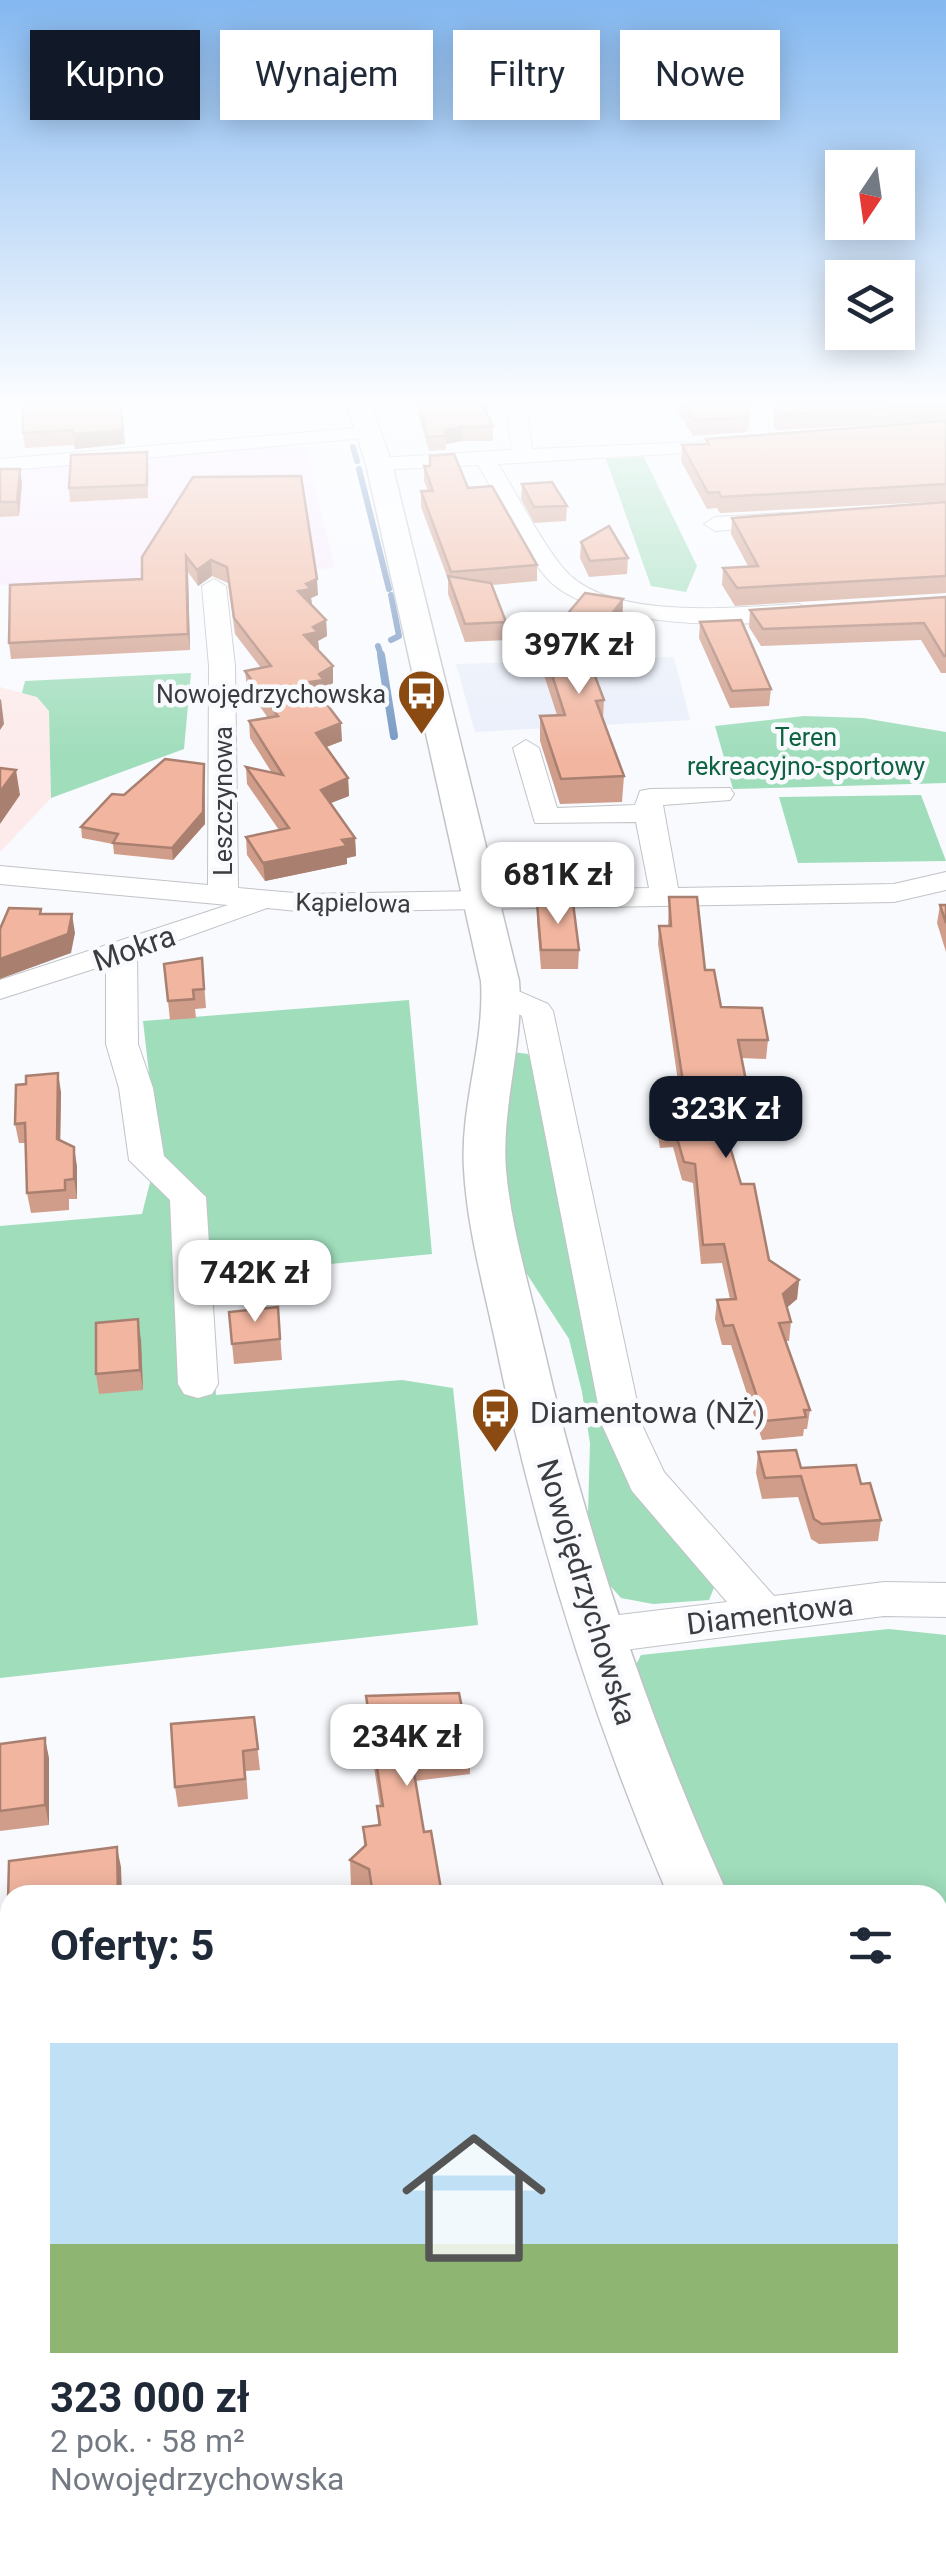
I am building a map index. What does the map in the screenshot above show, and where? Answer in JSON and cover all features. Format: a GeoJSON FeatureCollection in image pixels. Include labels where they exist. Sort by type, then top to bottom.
{"type":"FeatureCollection","features":[{"type":"Feature","properties":{"kind":"street","name":"Nowojędrzychowska"},"geometry":{"type":"LineString","coordinates":[[392,520],[502,994],[502,1031],[485,1116],[485,1174],[533,1409],[594,1636],[643,1770],[694,1885]]}},
{"type":"Feature","properties":{"kind":"street"},"geometry":{"type":"LineString","coordinates":[[523,520],[556,576],[593,598],[627,607],[703,615],[815,610]]}},
{"type":"Feature","properties":{"kind":"street"},"geometry":{"type":"LineString","coordinates":[[715,524],[774,520]]}},
{"type":"Feature","properties":{"kind":"street","name":"Leszczynowa"},"geometry":{"type":"LineString","coordinates":[[214,586],[222,666],[223,898]]}},
{"type":"Feature","properties":{"kind":"street"},"geometry":{"type":"LineString","coordinates":[[526,748],[545,816],[649,813]]}},
{"type":"Feature","properties":{"kind":"street"},"geometry":{"type":"LineString","coordinates":[[666,899],[649,813],[650,796],[720,794]]}},
{"type":"Feature","properties":{"kind":"street","name":"Kąpielowa"},"geometry":{"type":"LineString","coordinates":[[0,875],[268,901],[666,899],[894,892],[946,881]]}},
{"type":"Feature","properties":{"kind":"street","name":"Mokra"},"geometry":{"type":"LineString","coordinates":[[0,990],[268,901]]}},
{"type":"Feature","properties":{"kind":"street"},"geometry":{"type":"LineString","coordinates":[[122,952],[122,1044],[136,1088],[147,1160],[188,1198],[198,1384]]}},
{"type":"Feature","properties":{"kind":"street"},"geometry":{"type":"LineString","coordinates":[[502,994],[537,1012],[622,1425],[647,1480],[764,1615]]}},
{"type":"Feature","properties":{"kind":"street","name":"Diamentowa"},"geometry":{"type":"LineString","coordinates":[[594,1636],[884,1599],[946,1600]]}},
{"type":"Feature","properties":{"kind":"shaded area"},"geometry":{"type":"Polygon","coordinates":[[[0,520],[323,520],[335,568],[0,585],[0,520]]]}},
{"type":"Feature","properties":{"kind":"shaded area"},"geometry":{"type":"Polygon","coordinates":[[[674,657],[690,720],[475,732],[456,664],[674,657]]]}},
{"type":"Feature","properties":{"kind":"shaded area"},"geometry":{"type":"Polygon","coordinates":[[[0,687],[37,697],[49,710],[51,798],[0,852],[0,687]]]}},
{"type":"Feature","properties":{"kind":"green space"},"geometry":{"type":"Polygon","coordinates":[[[628,520],[675,520],[697,566],[686,592],[651,586],[628,520]]]}},
{"type":"Feature","properties":{"kind":"green space"},"geometry":{"type":"Polygon","coordinates":[[[191,673],[184,749],[51,798],[49,711],[37,697],[22,693],[25,681],[191,673]]]}},
{"type":"Feature","properties":{"kind":"green space","name":"Teren rekreacyjno-sportowy"},"geometry":{"type":"Polygon","coordinates":[[[804,716],[863,718],[946,732],[946,783],[733,789],[715,726],[804,716]]]}},
{"type":"Feature","properties":{"kind":"green space"},"geometry":{"type":"Polygon","coordinates":[[[921,795],[946,861],[798,863],[779,797],[921,795]]]}},
{"type":"Feature","properties":{"kind":"green space"},"geometry":{"type":"Polygon","coordinates":[[[409,1000],[432,1254],[208,1276],[216,1395],[402,1380],[453,1388],[478,1625],[0,1678],[0,1226],[142,1214],[158,1151],[143,1021],[409,1000]]]}},
{"type":"Feature","properties":{"kind":"green space"},"geometry":{"type":"Polygon","coordinates":[[[512,1052],[528,1054],[532,1060],[616,1450],[630,1489],[715,1585],[709,1600],[653,1604],[621,1598],[606,1581],[588,1513],[590,1443],[569,1339],[523,1268],[501,1174],[512,1052]]]}},
{"type":"Feature","properties":{"kind":"green space"},"geometry":{"type":"Polygon","coordinates":[[[889,1629],[946,1635],[946,1885],[723,1885],[631,1674],[641,1655],[889,1629]]]}},
{"type":"Feature","properties":{"kind":"building"},"geometry":{"type":"Polygon","coordinates":[[[165,520],[308,520],[317,579],[306,584],[311,589],[298,591],[326,620],[313,627],[318,632],[304,635],[333,666],[319,674],[324,680],[310,682],[341,723],[316,733],[348,778],[321,790],[355,838],[342,840],[347,846],[263,863],[246,837],[289,828],[246,767],[283,775],[249,721],[278,716],[245,671],[271,666],[234,618],[227,567],[211,560],[197,570],[186,556],[188,634],[9,643],[10,585],[142,579],[142,557],[165,520]]]}},
{"type":"Feature","properties":{"kind":"building"},"geometry":{"type":"Polygon","coordinates":[[[432,520],[512,520],[537,565],[451,572],[432,520]]]}},
{"type":"Feature","properties":{"kind":"building"},"geometry":{"type":"Polygon","coordinates":[[[733,520],[946,520],[946,576],[737,588],[723,568],[758,566],[733,520]]]}},
{"type":"Feature","properties":{"kind":"building"},"geometry":{"type":"Polygon","coordinates":[[[609,526],[628,558],[590,561],[581,542],[609,526]]]}},
{"type":"Feature","properties":{"kind":"building"},"geometry":{"type":"Polygon","coordinates":[[[448,576],[491,583],[506,622],[465,624],[448,576]]]}},
{"type":"Feature","properties":{"kind":"building"},"geometry":{"type":"Polygon","coordinates":[[[585,593],[623,599],[602,627],[575,623],[604,700],[596,701],[624,776],[561,779],[540,716],[565,715],[542,644],[585,593]]]}},
{"type":"Feature","properties":{"kind":"building"},"geometry":{"type":"Polygon","coordinates":[[[946,597],[946,656],[924,623],[763,629],[750,610],[946,597]]]}},
{"type":"Feature","properties":{"kind":"building"},"geometry":{"type":"Polygon","coordinates":[[[741,620],[771,689],[732,691],[700,622],[741,620]]]}},
{"type":"Feature","properties":{"kind":"building"},"geometry":{"type":"Polygon","coordinates":[[[165,759],[204,764],[203,812],[172,848],[113,843],[118,834],[81,827],[112,794],[124,795],[165,759]]]}},
{"type":"Feature","properties":{"kind":"building"},"geometry":{"type":"Polygon","coordinates":[[[0,768],[16,770],[0,792],[0,768]]]}},
{"type":"Feature","properties":{"kind":"building"},"geometry":{"type":"Polygon","coordinates":[[[669,897],[697,897],[705,970],[714,970],[721,1007],[762,1008],[768,1040],[738,1040],[746,1081],[719,1081],[722,1099],[716,1099],[741,1184],[754,1184],[769,1260],[799,1280],[783,1294],[791,1322],[779,1323],[810,1410],[804,1410],[806,1417],[765,1421],[733,1325],[724,1326],[717,1300],[736,1299],[724,1244],[703,1245],[695,1164],[684,1162],[674,1128],[661,1129],[657,1100],[685,1095],[659,926],[671,926],[669,897]]]}},
{"type":"Feature","properties":{"kind":"building"},"geometry":{"type":"Polygon","coordinates":[[[537,903],[573,903],[579,950],[541,950],[537,903]]]}},
{"type":"Feature","properties":{"kind":"building"},"geometry":{"type":"Polygon","coordinates":[[[9,908],[41,909],[40,914],[72,914],[68,934],[0,959],[0,929],[9,908]]]}},
{"type":"Feature","properties":{"kind":"building"},"geometry":{"type":"Polygon","coordinates":[[[202,958],[204,989],[193,990],[194,999],[168,1001],[164,964],[202,958]]]}},
{"type":"Feature","properties":{"kind":"building"},"geometry":{"type":"Polygon","coordinates":[[[58,1073],[57,1139],[74,1147],[74,1179],[65,1180],[65,1190],[27,1193],[25,1123],[15,1124],[16,1085],[26,1084],[26,1076],[58,1073]]]}},
{"type":"Feature","properties":{"kind":"building"},"geometry":{"type":"Polygon","coordinates":[[[278,1307],[280,1339],[232,1344],[229,1312],[278,1307]]]}},
{"type":"Feature","properties":{"kind":"building"},"geometry":{"type":"Polygon","coordinates":[[[138,1319],[140,1370],[96,1374],[96,1323],[138,1319]]]}},
{"type":"Feature","properties":{"kind":"building"},"geometry":{"type":"Polygon","coordinates":[[[796,1450],[801,1468],[856,1465],[861,1484],[870,1483],[881,1520],[822,1524],[814,1519],[801,1476],[765,1478],[758,1452],[796,1450]]]}},
{"type":"Feature","properties":{"kind":"building"},"geometry":{"type":"Polygon","coordinates":[[[459,1693],[470,1748],[411,1755],[424,1832],[431,1831],[440,1885],[371,1885],[369,1869],[350,1860],[366,1845],[363,1827],[380,1825],[377,1806],[383,1806],[366,1696],[459,1693]]]}},
{"type":"Feature","properties":{"kind":"building"},"geometry":{"type":"Polygon","coordinates":[[[254,1717],[258,1749],[243,1751],[245,1779],[175,1787],[171,1724],[254,1717]]]}},
{"type":"Feature","properties":{"kind":"building"},"geometry":{"type":"Polygon","coordinates":[[[45,1738],[45,1805],[0,1811],[0,1744],[45,1738]]]}},
{"type":"Feature","properties":{"kind":"building"},"geometry":{"type":"Polygon","coordinates":[[[117,1847],[118,1885],[8,1885],[9,1861],[117,1847]]]}},
{"type":"Feature","properties":{"kind":"waterway"},"geometry":{"type":"LineString","coordinates":[[372,520],[389,589]]}},
{"type":"Feature","properties":{"kind":"waterway"},"geometry":{"type":"LineString","coordinates":[[391,595],[399,636],[391,640]]}},
{"type":"Feature","properties":{"kind":"waterway"},"geometry":{"type":"LineString","coordinates":[[378,646],[381,655]]}},
{"type":"Feature","properties":{"kind":"waterway"},"geometry":{"type":"LineString","coordinates":[[381,655],[394,736]]}},
{"type":"Feature","properties":{"kind":"place","name":"Nowojędrzychowska"},"geometry":{"type":"Point","coordinates":[421,736]}},
{"type":"Feature","properties":{"kind":"place","name":"Diamentowa (NŻ)"},"geometry":{"type":"Point","coordinates":[495,1454]}}]}
